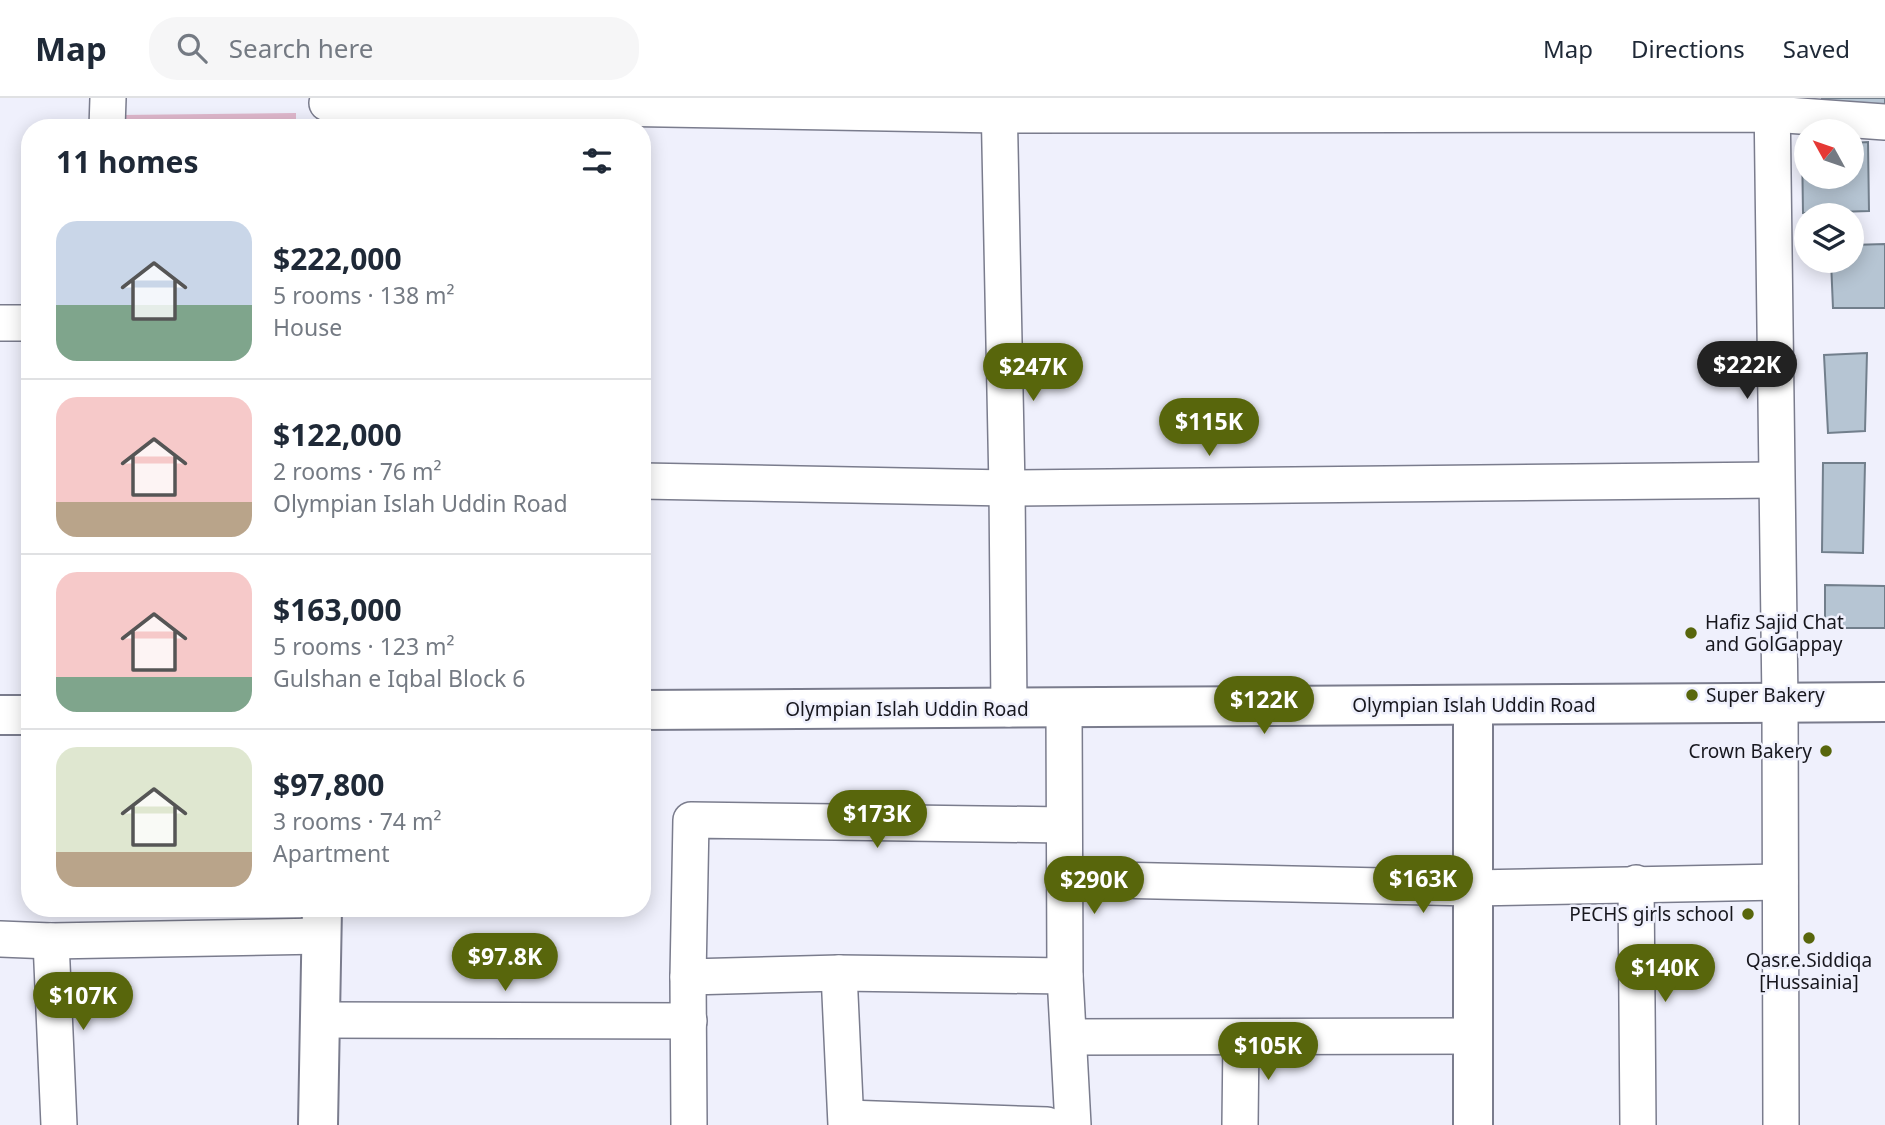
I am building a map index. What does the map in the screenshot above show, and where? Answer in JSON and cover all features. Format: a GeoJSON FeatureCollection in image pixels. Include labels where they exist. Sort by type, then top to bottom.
{"type":"FeatureCollection","features":[{"type":"Feature","properties":{"kind":"street"},"geometry":{"type":"LineString","coordinates":[[107,119],[108,98]]}},
{"type":"Feature","properties":{"kind":"street"},"geometry":{"type":"LineString","coordinates":[[1772,106],[1780,703],[1781,1125]]}},
{"type":"Feature","properties":{"kind":"street"},"geometry":{"type":"LineString","coordinates":[[327,110],[1772,106],[1885,122]]}},
{"type":"Feature","properties":{"kind":"street"},"geometry":{"type":"LineString","coordinates":[[999,107],[1009,709]]}},
{"type":"Feature","properties":{"kind":"street"},"geometry":{"type":"LineString","coordinates":[[0,323],[21,323]]}},
{"type":"Feature","properties":{"kind":"street"},"geometry":{"type":"LineString","coordinates":[[651,481],[1007,488],[1776,480]]}},
{"type":"Feature","properties":{"kind":"street","name":"Olympian Islah Uddin Road"},"geometry":{"type":"LineString","coordinates":[[651,710],[1885,702]]}},
{"type":"Feature","properties":{"kind":"street"},"geometry":{"type":"LineString","coordinates":[[1473,705],[1474,1125]]}},
{"type":"Feature","properties":{"kind":"street"},"geometry":{"type":"LineString","coordinates":[[1064,707],[1065,976],[1073,1125]]}},
{"type":"Feature","properties":{"kind":"street"},"geometry":{"type":"LineString","coordinates":[[0,715],[21,715]]}},
{"type":"Feature","properties":{"kind":"street"},"geometry":{"type":"LineString","coordinates":[[689,1125],[691,820],[1063,825]]}},
{"type":"Feature","properties":{"kind":"street"},"geometry":{"type":"LineString","coordinates":[[1066,879],[1473,888],[1780,882]]}},
{"type":"Feature","properties":{"kind":"street"},"geometry":{"type":"LineString","coordinates":[[1636,883],[1637,1125]]}},
{"type":"Feature","properties":{"kind":"street"},"geometry":{"type":"LineString","coordinates":[[0,939],[51,941],[322,922],[318,1125]]}},
{"type":"Feature","properties":{"kind":"street"},"geometry":{"type":"LineString","coordinates":[[51,941],[59,1125]]}},
{"type":"Feature","properties":{"kind":"street"},"geometry":{"type":"LineString","coordinates":[[688,977],[839,973],[1065,976]]}},
{"type":"Feature","properties":{"kind":"street"},"geometry":{"type":"LineString","coordinates":[[839,973],[846,1121],[1047,1125]]}},
{"type":"Feature","properties":{"kind":"street"},"geometry":{"type":"LineString","coordinates":[[320,1020],[690,1021]]}},
{"type":"Feature","properties":{"kind":"street"},"geometry":{"type":"LineString","coordinates":[[1069,1037],[1474,1036]]}},
{"type":"Feature","properties":{"kind":"street"},"geometry":{"type":"LineString","coordinates":[[1240,1125],[1241,1038]]}},
{"type":"Feature","properties":{"kind":"shaded area"},"geometry":{"type":"Polygon","coordinates":[[[296,113],[296,119],[121,119],[121,115],[296,113]]]}},
{"type":"Feature","properties":{"kind":"building"},"geometry":{"type":"Polygon","coordinates":[[[1822,98],[1885,98],[1885,106],[1822,104],[1822,98]]]}},
{"type":"Feature","properties":{"kind":"building"},"geometry":{"type":"Polygon","coordinates":[[[1864,142],[1868,142],[1869,211],[1864,211],[1864,203],[1803,203],[1803,189],[1864,189],[1864,142]]]}},
{"type":"Feature","properties":{"kind":"building"},"geometry":{"type":"Polygon","coordinates":[[[1885,244],[1885,308],[1833,308],[1832,273],[1864,273],[1864,245],[1885,244]]]}},
{"type":"Feature","properties":{"kind":"building"},"geometry":{"type":"Polygon","coordinates":[[[1867,353],[1865,431],[1828,433],[1824,355],[1867,353]]]}},
{"type":"Feature","properties":{"kind":"building"},"geometry":{"type":"Polygon","coordinates":[[[1823,463],[1865,463],[1863,553],[1822,552],[1823,463]]]}},
{"type":"Feature","properties":{"kind":"building"},"geometry":{"type":"Polygon","coordinates":[[[1825,585],[1885,586],[1885,628],[1825,628],[1825,585]]]}},
{"type":"Feature","properties":{"kind":"place","name":"Hafiz Sajid Chat and GolGappay"},"geometry":{"type":"Point","coordinates":[1691,633]}},
{"type":"Feature","properties":{"kind":"place","name":"Super Bakery"},"geometry":{"type":"Point","coordinates":[1692,695]}},
{"type":"Feature","properties":{"kind":"place","name":"Crown Bakery"},"geometry":{"type":"Point","coordinates":[1826,751]}},
{"type":"Feature","properties":{"kind":"place","name":"PECHS girls school"},"geometry":{"type":"Point","coordinates":[1748,914]}},
{"type":"Feature","properties":{"kind":"place","name":"Qasr.e.Siddiqa [Hussainia]"},"geometry":{"type":"Point","coordinates":[1809,938]}}]}
